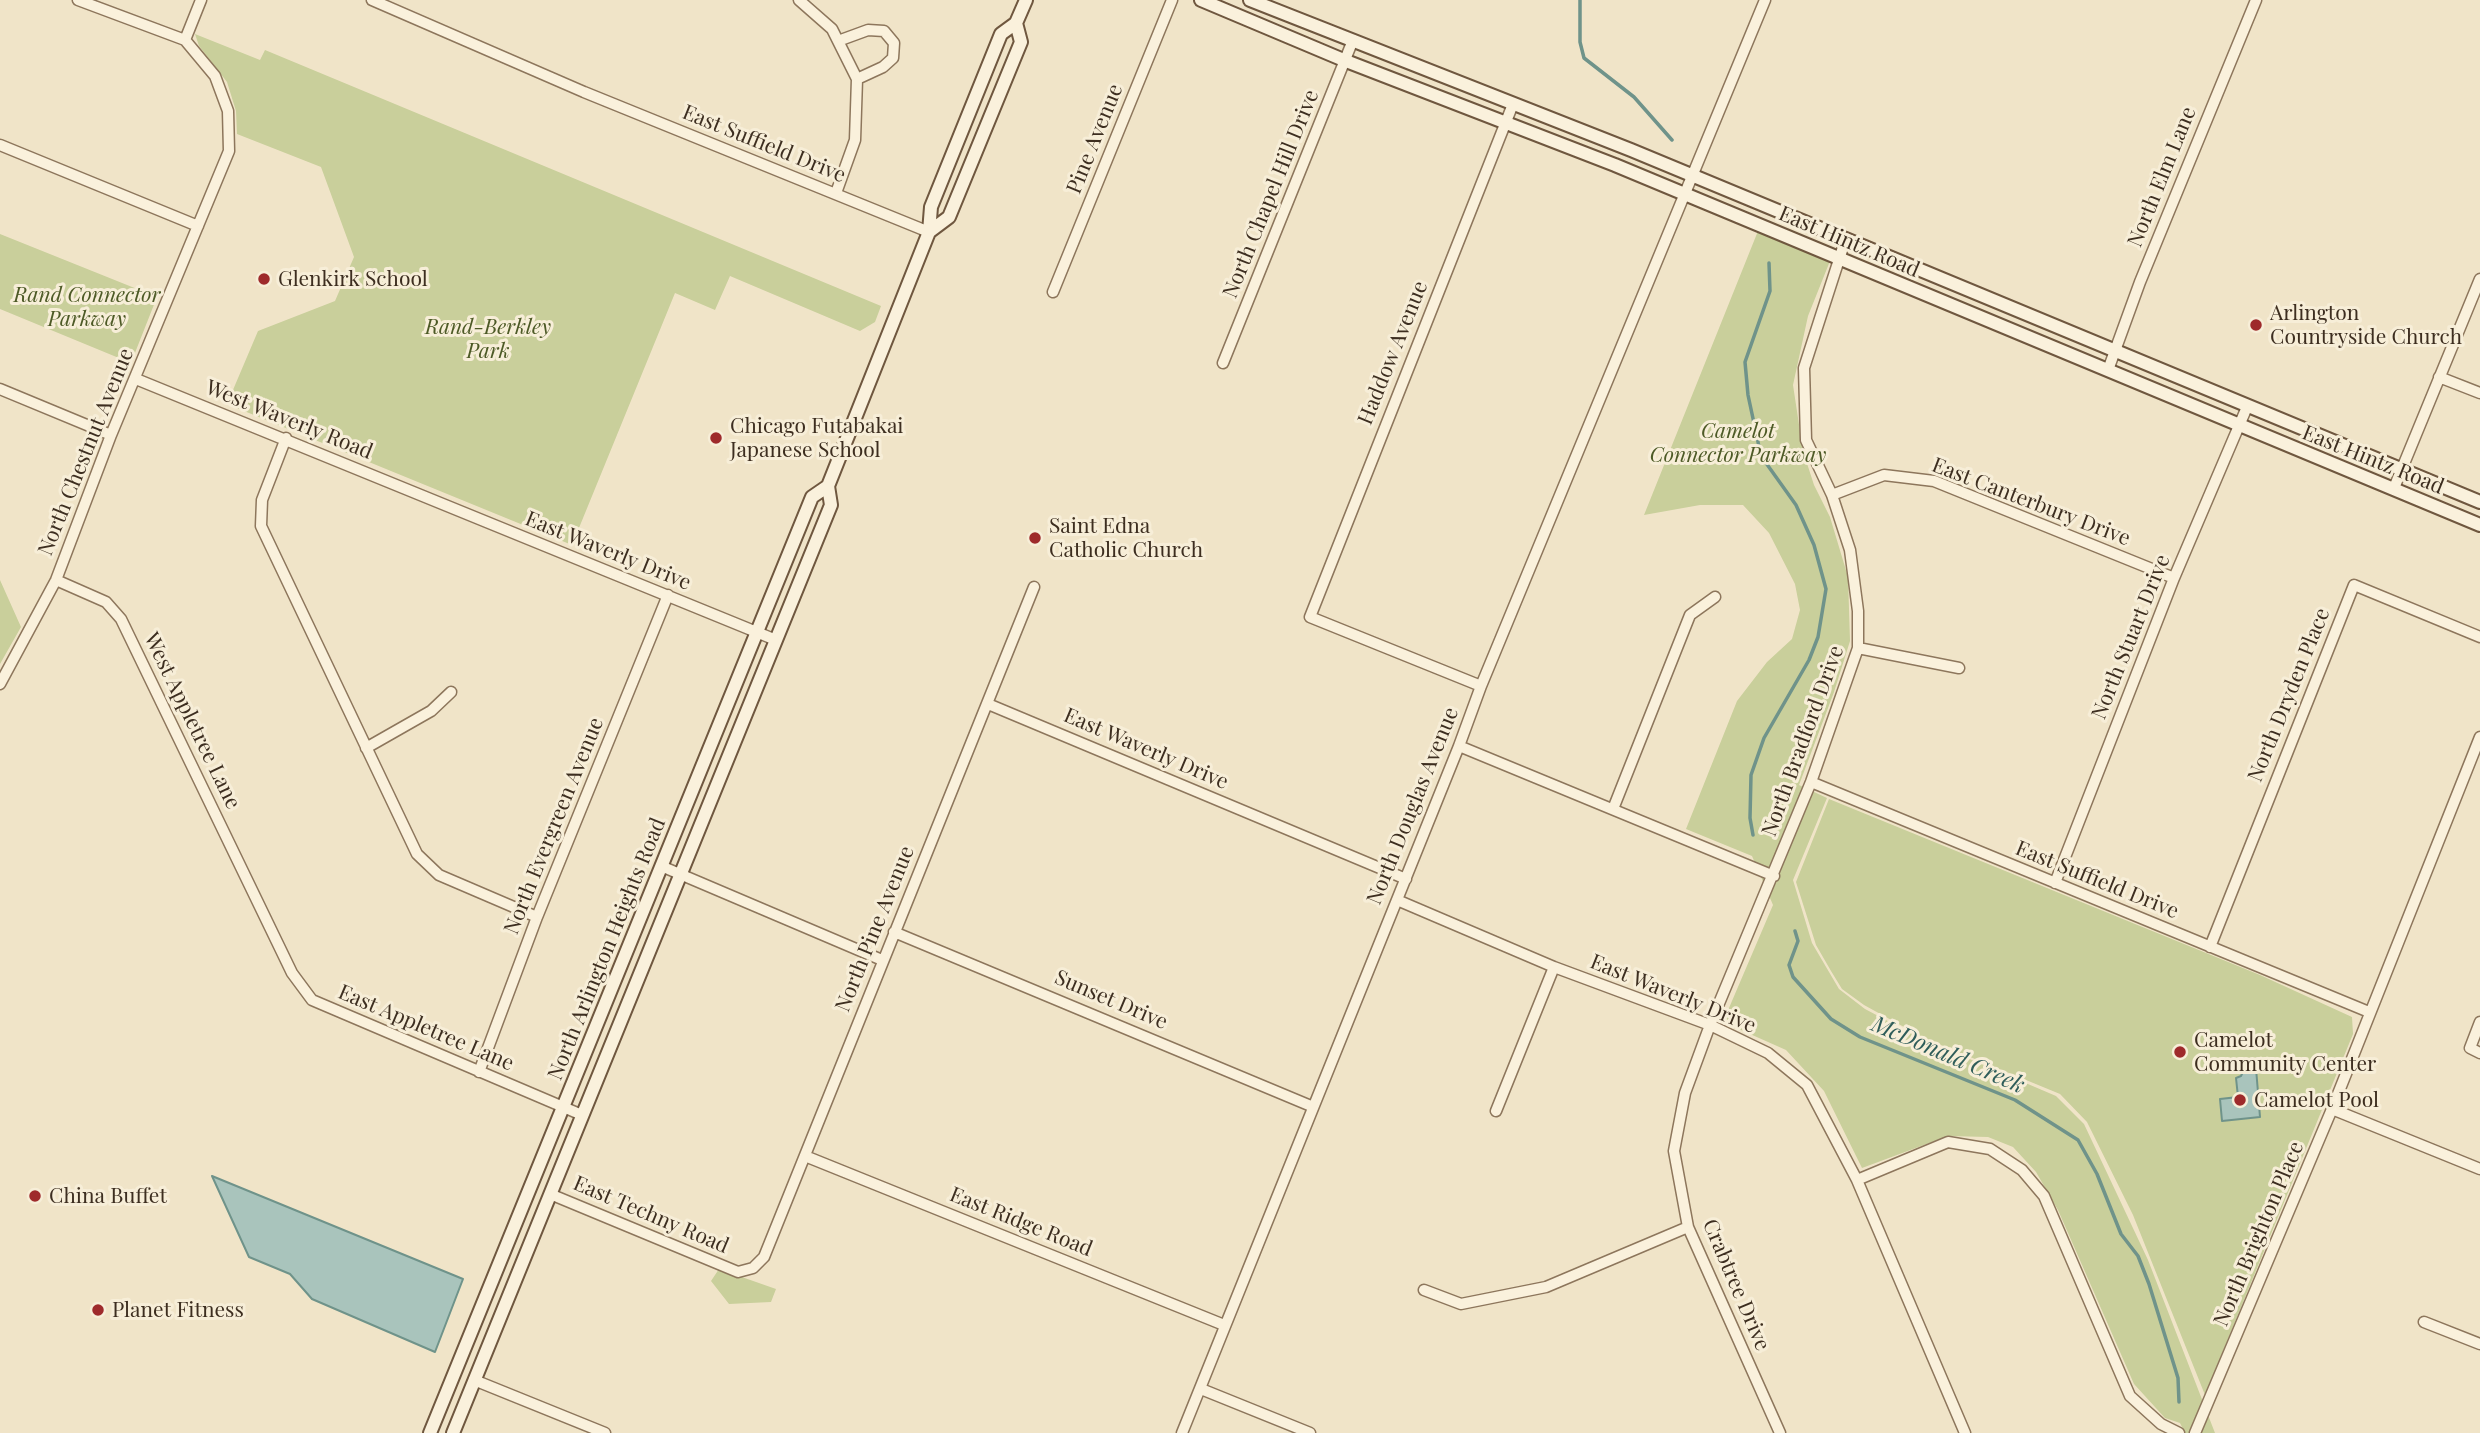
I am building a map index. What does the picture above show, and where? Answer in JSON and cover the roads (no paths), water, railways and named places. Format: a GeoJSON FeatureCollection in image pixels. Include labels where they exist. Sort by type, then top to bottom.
{"type":"FeatureCollection","features":[{"type":"Feature","properties":{"kind":"main road","name":"North Arlington Heights Road"},"geometry":{"type":"LineString","coordinates":[[453,1433],[831,505],[828,486],[929,232],[931,207],[1000,34],[1016,23],[1026,0]]}},
{"type":"Feature","properties":{"kind":"main road","name":"East Hintz Road"},"geometry":{"type":"LineString","coordinates":[[1201,0],[1346,61],[1686,195],[2480,525]]}},
{"type":"Feature","properties":{"kind":"main road","name":"East Hintz Road"},"geometry":{"type":"LineString","coordinates":[[1250,0],[1694,177],[2480,502]]}},
{"type":"Feature","properties":{"kind":"main road","name":"North Arlington Heights Road"},"geometry":{"type":"LineString","coordinates":[[929,232],[948,217],[954,205],[1021,42],[1016,23]]}},
{"type":"Feature","properties":{"kind":"main road","name":"North Arlington Heights Road"},"geometry":{"type":"LineString","coordinates":[[430,1433],[812,497],[828,486]]}},
{"type":"Feature","properties":{"kind":"street"},"geometry":{"type":"LineString","coordinates":[[78,0],[185,40],[201,0]]}},
{"type":"Feature","properties":{"kind":"street"},"geometry":{"type":"LineString","coordinates":[[799,0],[832,29],[857,79],[855,140],[836,193]]}},
{"type":"Feature","properties":{"kind":"street","name":"Pine Avenue"},"geometry":{"type":"LineString","coordinates":[[1054,292],[1172,0]]}},
{"type":"Feature","properties":{"kind":"street","name":"North Douglas Avenue"},"geometry":{"type":"LineString","coordinates":[[1182,1433],[1311,1107],[1460,746],[1481,686],[1694,177],[1765,0]]}},
{"type":"Feature","properties":{"kind":"street","name":"North Elm Lane"},"geometry":{"type":"LineString","coordinates":[[2108,370],[2140,282],[2256,0]]}},
{"type":"Feature","properties":{"kind":"street","name":"East Suffield Drive"},"geometry":{"type":"LineString","coordinates":[[377,1],[584,92],[929,232]]}},
{"type":"Feature","properties":{"kind":"street"},"geometry":{"type":"LineString","coordinates":[[838,41],[869,30],[884,31],[894,43],[893,58],[883,67],[857,79]]}},
{"type":"Feature","properties":{"kind":"street","name":"North Chestnut Avenue"},"geometry":{"type":"LineString","coordinates":[[0,684],[56,580],[111,435],[229,151],[228,111],[215,76],[185,40]]}},
{"type":"Feature","properties":{"kind":"street","name":"North Chapel Hill Drive"},"geometry":{"type":"LineString","coordinates":[[1223,363],[1353,40]]}},
{"type":"Feature","properties":{"kind":"street","name":"Haddow Avenue"},"geometry":{"type":"LineString","coordinates":[[1481,686],[1310,617],[1513,104]]}},
{"type":"Feature","properties":{"kind":"street"},"geometry":{"type":"LineString","coordinates":[[0,145],[198,226]]}},
{"type":"Feature","properties":{"kind":"street","name":"North Bradford Drive"},"geometry":{"type":"LineString","coordinates":[[1710,1026],[1811,782],[1858,648],[1858,611],[1850,550],[1832,495],[1806,440],[1804,368],[1845,240]]}},
{"type":"Feature","properties":{"kind":"street"},"geometry":{"type":"LineString","coordinates":[[2393,488],[2480,279]]}},
{"type":"Feature","properties":{"kind":"street"},"geometry":{"type":"LineString","coordinates":[[2439,377],[2480,393]]}},
{"type":"Feature","properties":{"kind":"street","name":"West Waverly Road"},"geometry":{"type":"LineString","coordinates":[[136,379],[286,438],[426,498]]}},
{"type":"Feature","properties":{"kind":"street"},"geometry":{"type":"LineString","coordinates":[[0,389],[111,435]]}},
{"type":"Feature","properties":{"kind":"street","name":"North Stuart Drive"},"geometry":{"type":"LineString","coordinates":[[2055,883],[2174,578],[2247,407]]}},
{"type":"Feature","properties":{"kind":"street"},"geometry":{"type":"LineString","coordinates":[[286,438],[262,500],[261,526],[417,854],[439,875],[537,917]]}},
{"type":"Feature","properties":{"kind":"street","name":"East Canterbury Drive"},"geometry":{"type":"LineString","coordinates":[[1832,495],[1884,475],[1934,481],[2174,578]]}},
{"type":"Feature","properties":{"kind":"street","name":"East Waverly Drive"},"geometry":{"type":"LineString","coordinates":[[426,498],[776,640]]}},
{"type":"Feature","properties":{"kind":"street","name":"West Appletree Lane"},"geometry":{"type":"LineString","coordinates":[[56,580],[106,602],[121,620],[262,909]]}},
{"type":"Feature","properties":{"kind":"street","name":"North Dryden Place"},"geometry":{"type":"LineString","coordinates":[[2210,947],[2354,585],[2480,637]]}},
{"type":"Feature","properties":{"kind":"street","name":"North Pine Avenue"},"geometry":{"type":"LineString","coordinates":[[738,1272],[753,1268],[764,1256],[881,960],[1034,587]]}},
{"type":"Feature","properties":{"kind":"street","name":"North Evergreen Avenue"},"geometry":{"type":"LineString","coordinates":[[479,1072],[537,917],[668,596]]}},
{"type":"Feature","properties":{"kind":"street"},"geometry":{"type":"LineString","coordinates":[[1613,809],[1690,615],[1715,597]]}},
{"type":"Feature","properties":{"kind":"street"},"geometry":{"type":"LineString","coordinates":[[1858,648],[1959,668]]}},
{"type":"Feature","properties":{"kind":"street"},"geometry":{"type":"LineString","coordinates":[[366,748],[431,710],[451,692]]}},
{"type":"Feature","properties":{"kind":"street","name":"East Waverly Drive"},"geometry":{"type":"LineString","coordinates":[[988,704],[1406,879]]}},
{"type":"Feature","properties":{"kind":"street","name":"North Brighton Place"},"geometry":{"type":"LineString","coordinates":[[2195,1433],[2332,1109],[2480,737]]}},
{"type":"Feature","properties":{"kind":"street"},"geometry":{"type":"LineString","coordinates":[[1460,746],[1774,876]]}},
{"type":"Feature","properties":{"kind":"street","name":"East Suffield Drive"},"geometry":{"type":"LineString","coordinates":[[1811,782],[2370,1012]]}},
{"type":"Feature","properties":{"kind":"street"},"geometry":{"type":"LineString","coordinates":[[661,866],[881,960]]}},
{"type":"Feature","properties":{"kind":"street","name":"East Waverly Drive"},"geometry":{"type":"LineString","coordinates":[[1397,900],[1554,967],[1710,1026],[1768,1053],[1807,1085],[1857,1180],[1965,1433]]}},
{"type":"Feature","properties":{"kind":"street","name":"East Appletree Lane"},"geometry":{"type":"LineString","coordinates":[[262,909],[292,973],[312,1000],[582,1115]]}},
{"type":"Feature","properties":{"kind":"street","name":"Sunset Drive"},"geometry":{"type":"LineString","coordinates":[[894,932],[1311,1107]]}},
{"type":"Feature","properties":{"kind":"street"},"geometry":{"type":"LineString","coordinates":[[1496,1111],[1554,967]]}},
{"type":"Feature","properties":{"kind":"street"},"geometry":{"type":"LineString","coordinates":[[2480,1022],[2470,1048],[2480,1053]]}},
{"type":"Feature","properties":{"kind":"street","name":"Crabtree Drive"},"geometry":{"type":"LineString","coordinates":[[1710,1026],[1685,1094],[1674,1151],[1688,1227],[1780,1433]]}},
{"type":"Feature","properties":{"kind":"street"},"geometry":{"type":"LineString","coordinates":[[2332,1109],[2480,1169]]}},
{"type":"Feature","properties":{"kind":"street"},"geometry":{"type":"LineString","coordinates":[[1857,1180],[1948,1142],[1990,1149],[2022,1171],[2044,1196],[2130,1396],[2161,1424],[2179,1433]]}},
{"type":"Feature","properties":{"kind":"street","name":"East Ridge Road"},"geometry":{"type":"LineString","coordinates":[[805,1156],[1224,1325]]}},
{"type":"Feature","properties":{"kind":"street","name":"East Techny Road"},"geometry":{"type":"LineString","coordinates":[[550,1194],[738,1272]]}},
{"type":"Feature","properties":{"kind":"street"},"geometry":{"type":"LineString","coordinates":[[1423,1290],[1461,1304],[1546,1287],[1688,1227]]}},
{"type":"Feature","properties":{"kind":"street"},"geometry":{"type":"LineString","coordinates":[[2424,1322],[2480,1344]]}},
{"type":"Feature","properties":{"kind":"street"},"geometry":{"type":"LineString","coordinates":[[474,1380],[605,1433]]}},
{"type":"Feature","properties":{"kind":"street"},"geometry":{"type":"LineString","coordinates":[[1201,1389],[1310,1433]]}},
{"type":"Feature","properties":{"kind":"water"},"geometry":{"type":"Polygon","coordinates":[[[2245,1067],[2256,1068],[2260,1117],[2222,1121],[2220,1099],[2238,1097],[2236,1078],[2241,1076],[2245,1067]]]}},
{"type":"Feature","properties":{"kind":"water"},"geometry":{"type":"Polygon","coordinates":[[[212,1176],[463,1279],[435,1352],[312,1299],[290,1274],[249,1257],[212,1176]]]}},
{"type":"Feature","properties":{"kind":"waterway","name":"McDonald Creek"},"geometry":{"type":"LineString","coordinates":[[1580,0],[1580,42],[1584,58],[1634,97],[1672,140]]}},
{"type":"Feature","properties":{"kind":"waterway","name":"McDonald Creek"},"geometry":{"type":"LineString","coordinates":[[1753,835],[1750,818],[1751,775],[1764,738],[1809,660],[1818,637],[1826,589],[1814,545],[1796,505],[1761,456],[1748,395],[1745,362],[1770,291],[1769,263]]}},
{"type":"Feature","properties":{"kind":"waterway","name":"McDonald Creek"},"geometry":{"type":"LineString","coordinates":[[1795,931],[1798,941],[1789,965],[1793,977],[1831,1019],[1860,1037],[2015,1100],[2078,1140],[2097,1174],[2121,1234],[2138,1256],[2149,1284],[2178,1378],[2179,1402]]}},
{"type":"Feature","properties":{"kind":"place","name":"Glenkirk School"},"geometry":{"type":"Point","coordinates":[264,279]}},
{"type":"Feature","properties":{"kind":"place","name":"Arlington Countryside Church"},"geometry":{"type":"Point","coordinates":[2256,325]}},
{"type":"Feature","properties":{"kind":"place","name":"Chicago Futabakai Japanese School"},"geometry":{"type":"Point","coordinates":[716,438]}},
{"type":"Feature","properties":{"kind":"place","name":"Saint Edna Catholic Church"},"geometry":{"type":"Point","coordinates":[1035,538]}},
{"type":"Feature","properties":{"kind":"place","name":"Camelot Community Center"},"geometry":{"type":"Point","coordinates":[2180,1052]}},
{"type":"Feature","properties":{"kind":"place","name":"Camelot Pool"},"geometry":{"type":"Point","coordinates":[2240,1100]}},
{"type":"Feature","properties":{"kind":"place","name":"China Buffet"},"geometry":{"type":"Point","coordinates":[35,1196]}},
{"type":"Feature","properties":{"kind":"place","name":"Planet Fitness"},"geometry":{"type":"Point","coordinates":[98,1310]}},
{"type":"Feature","properties":{"kind":"park label","name":"Rand Connector Parkway"},"geometry":{"type":"Point","coordinates":[87,307]}},
{"type":"Feature","properties":{"kind":"park label","name":"Rand-Berkley Park"},"geometry":{"type":"Point","coordinates":[488,339]}},
{"type":"Feature","properties":{"kind":"park label","name":"Camelot Connector Parkway"},"geometry":{"type":"Point","coordinates":[1738,443]}}]}
